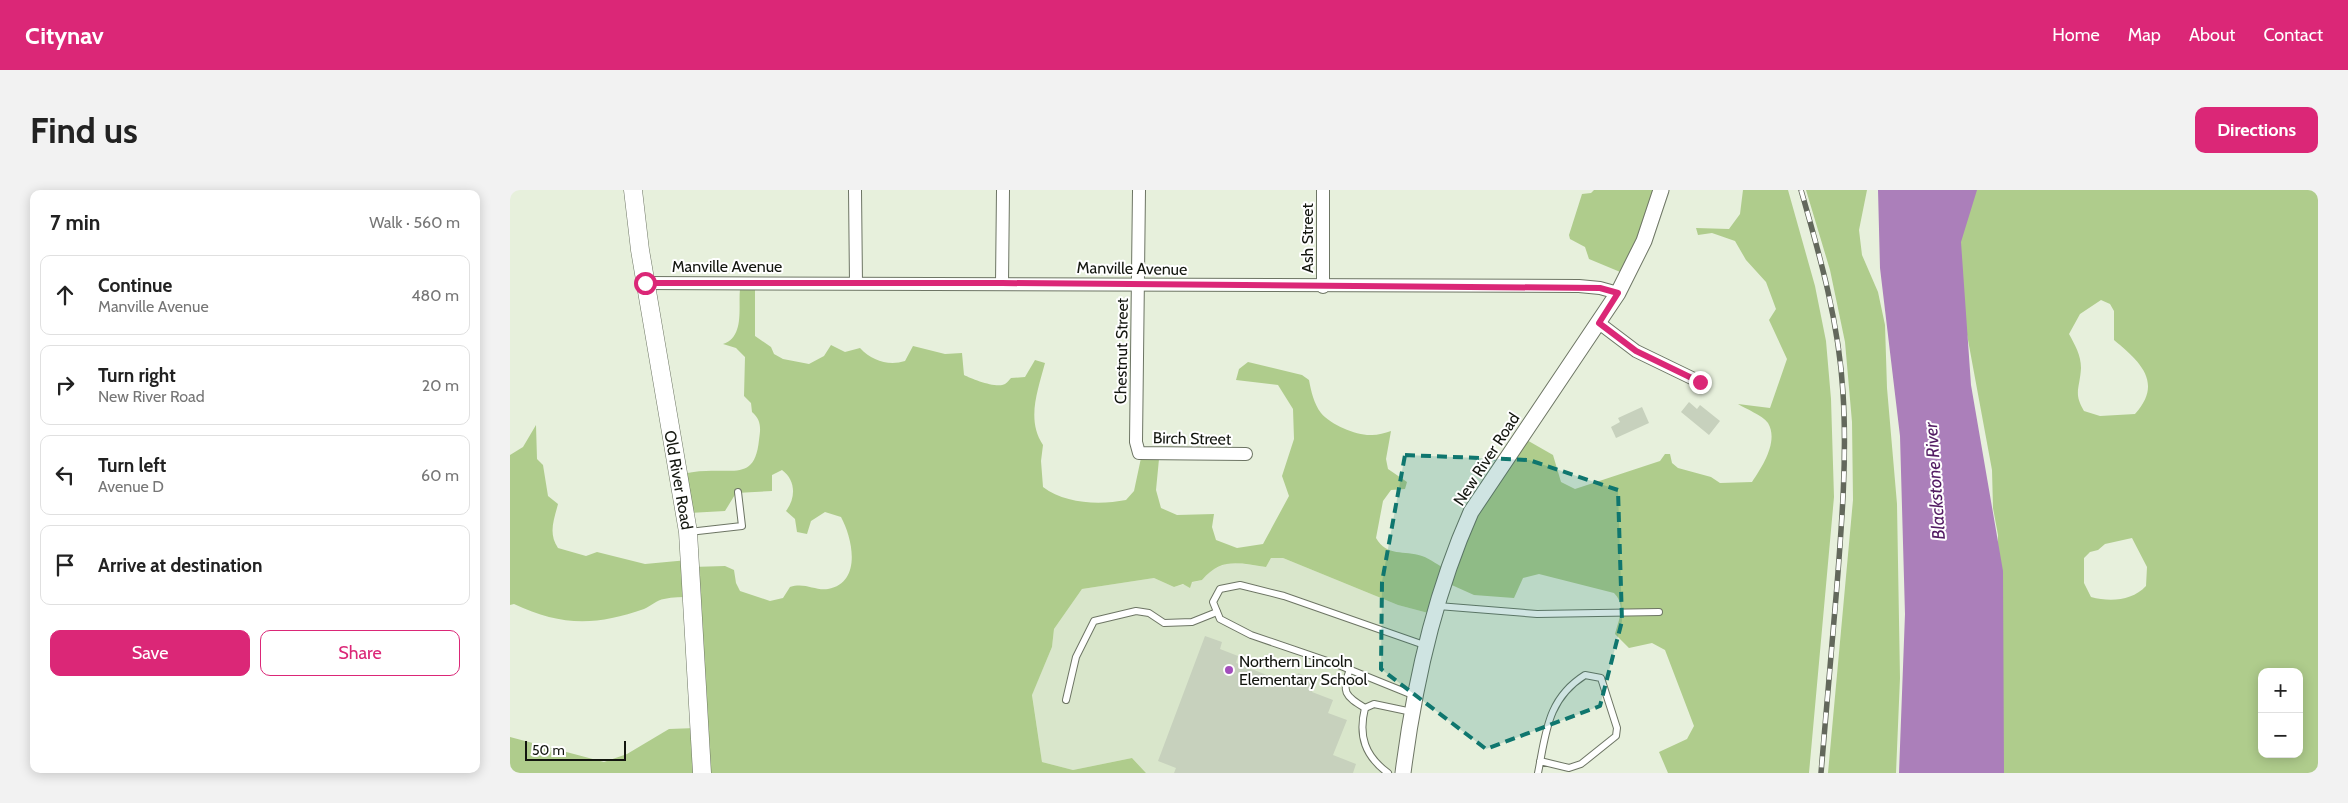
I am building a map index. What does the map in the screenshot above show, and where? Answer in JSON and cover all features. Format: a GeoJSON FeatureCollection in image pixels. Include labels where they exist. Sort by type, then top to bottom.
{"type":"FeatureCollection","features":[{"type":"Feature","properties":{"kind":"main road","name":"Old River Road"},"geometry":{"type":"LineString","coordinates":[[632,190],[645,283],[688,532],[702,773]]}},
{"type":"Feature","properties":{"kind":"street"},"geometry":{"type":"LineString","coordinates":[[855,190],[856,283]]}},
{"type":"Feature","properties":{"kind":"street"},"geometry":{"type":"LineString","coordinates":[[1002,283],[1003,190]]}},
{"type":"Feature","properties":{"kind":"street","name":"Chestnut Street"},"geometry":{"type":"LineString","coordinates":[[1139,190],[1136,442],[1139,453]]}},
{"type":"Feature","properties":{"kind":"street","name":"Ash Street"},"geometry":{"type":"LineString","coordinates":[[1323,190],[1323,287]]}},
{"type":"Feature","properties":{"kind":"street","name":"New River Road"},"geometry":{"type":"LineString","coordinates":[[1403,773],[1416,696],[1437,606],[1450,562],[1471,512],[1618,293],[1644,241],[1661,190]]}},
{"type":"Feature","properties":{"kind":"street","name":"Manville Avenue"},"geometry":{"type":"LineString","coordinates":[[645,283],[1002,283],[1323,287],[1579,286],[1600,288],[1618,293]]}},
{"type":"Feature","properties":{"kind":"street"},"geometry":{"type":"LineString","coordinates":[[1599,323],[1636,351],[1700,382]]}},
{"type":"Feature","properties":{"kind":"street","name":"Birch Street"},"geometry":{"type":"LineString","coordinates":[[1139,453],[1246,454]]}},
{"type":"Feature","properties":{"kind":"lane"},"geometry":{"type":"LineString","coordinates":[[688,532],[742,526],[738,492]]}},
{"type":"Feature","properties":{"kind":"lane"},"geometry":{"type":"LineString","coordinates":[[1416,696],[1350,669],[1251,635],[1220,619],[1213,602],[1220,590],[1240,585],[1284,596],[1428,646]]}},
{"type":"Feature","properties":{"kind":"lane"},"geometry":{"type":"LineString","coordinates":[[1437,606],[1537,614],[1659,612]]}},
{"type":"Feature","properties":{"kind":"lane"},"geometry":{"type":"LineString","coordinates":[[1066,700],[1076,657],[1094,621],[1136,611],[1150,613],[1164,623],[1192,622],[1217,612]]}},
{"type":"Feature","properties":{"kind":"lane"},"geometry":{"type":"LineString","coordinates":[[1350,669],[1345,682],[1345,690],[1350,698],[1365,708]]}},
{"type":"Feature","properties":{"kind":"lane"},"geometry":{"type":"LineString","coordinates":[[1538,773],[1540,761],[1552,709],[1569,685],[1585,675],[1601,678],[1617,728],[1616,736],[1581,764],[1569,768],[1540,761]]}},
{"type":"Feature","properties":{"kind":"lane"},"geometry":{"type":"LineString","coordinates":[[1365,708],[1374,704],[1414,712]]}},
{"type":"Feature","properties":{"kind":"lane"},"geometry":{"type":"LineString","coordinates":[[1365,708],[1363,725],[1367,752],[1373,761],[1388,773]]}},
{"type":"Feature","properties":{"kind":"highlighted area"},"geometry":{"type":"Polygon","coordinates":[[[1405,455],[1529,460],[1618,490],[1622,621],[1600,706],[1486,749],[1381,669],[1382,582],[1405,455]]]}},
{"type":"Feature","properties":{"kind":"shaded area","name":"Northern Lincoln Elementary School"},"geometry":{"type":"Polygon","coordinates":[[[1271,558],[1283,558],[1398,605],[1428,613],[1394,773],[1146,773],[1132,758],[1073,770],[1042,762],[1032,694],[1052,647],[1054,629],[1082,589],[1154,578],[1174,587],[1202,580],[1209,571],[1230,562],[1266,567],[1271,558]]]}},
{"type":"Feature","properties":{"kind":"green space"},"geometry":{"type":"Polygon","coordinates":[[[1594,190],[1658,190],[1625,274],[1589,259],[1585,247],[1570,239],[1569,235],[1582,194],[1591,193],[1594,190]]]}},
{"type":"Feature","properties":{"kind":"green space"},"geometry":{"type":"Polygon","coordinates":[[[1743,190],[1788,190],[1815,286],[1826,341],[1831,399],[1834,497],[1809,773],[1668,773],[1659,752],[1687,739],[1694,726],[1665,650],[1652,643],[1629,648],[1615,634],[1621,607],[1614,593],[1539,574],[1523,578],[1514,598],[1474,595],[1445,582],[1432,614],[1398,605],[1283,558],[1271,558],[1266,567],[1239,563],[1223,565],[1209,573],[1202,580],[1192,582],[1190,588],[1183,584],[1174,587],[1154,578],[1082,589],[1054,629],[1052,647],[1032,695],[1042,762],[1073,770],[1132,758],[1146,773],[510,773],[510,737],[604,762],[627,754],[669,729],[696,728],[691,597],[674,597],[661,600],[627,615],[594,621],[563,620],[514,604],[510,605],[510,455],[523,447],[536,425],[537,459],[543,465],[548,496],[558,504],[553,537],[558,548],[586,556],[597,552],[645,564],[688,560],[692,567],[725,566],[734,570],[736,583],[740,591],[770,601],[783,598],[790,587],[800,585],[828,589],[839,585],[846,578],[852,559],[849,537],[841,517],[825,512],[811,521],[807,534],[797,532],[795,519],[786,511],[792,501],[792,484],[787,474],[782,470],[772,475],[772,491],[736,493],[725,511],[689,513],[678,475],[699,471],[735,471],[742,469],[753,461],[757,452],[760,424],[752,412],[751,403],[744,396],[745,357],[736,348],[723,344],[735,335],[738,328],[740,289],[755,289],[755,336],[771,347],[774,354],[783,359],[809,364],[824,356],[831,345],[845,352],[860,348],[875,359],[893,363],[905,361],[913,346],[945,354],[962,353],[964,375],[984,383],[996,385],[1005,384],[1011,378],[1025,377],[1035,360],[1045,363],[1034,415],[1038,435],[1043,445],[1041,461],[1043,487],[1062,497],[1083,502],[1094,503],[1126,500],[1134,491],[1141,458],[1159,459],[1156,490],[1161,508],[1177,515],[1214,514],[1212,527],[1216,540],[1237,548],[1263,544],[1289,496],[1282,476],[1294,439],[1293,409],[1278,385],[1236,380],[1239,369],[1248,362],[1302,375],[1309,380],[1313,397],[1321,413],[1331,422],[1359,434],[1377,435],[1391,431],[1386,459],[1388,469],[1407,482],[1405,489],[1391,490],[1383,501],[1376,538],[1380,544],[1396,552],[1422,556],[1447,570],[1472,515],[1525,439],[1553,455],[1561,482],[1575,489],[1660,461],[1665,454],[1670,454],[1672,463],[1678,468],[1711,477],[1720,483],[1752,482],[1768,454],[1772,438],[1771,430],[1768,423],[1762,417],[1738,404],[1770,408],[1787,359],[1769,320],[1776,309],[1766,282],[1746,260],[1735,241],[1712,233],[1698,235],[1696,228],[1729,229],[1740,214],[1743,190]]]}},
{"type":"Feature","properties":{"kind":"green space"},"geometry":{"type":"Polygon","coordinates":[[[1806,190],[1867,190],[1859,230],[1862,255],[1878,292],[1885,325],[1887,388],[1897,504],[1900,678],[1896,773],[1828,773],[1853,500],[1852,422],[1845,342],[1830,270],[1806,190]]]}},
{"type":"Feature","properties":{"kind":"green space"},"geometry":{"type":"Polygon","coordinates":[[[1959,190],[2318,190],[2318,773],[2003,773],[1995,656],[1998,535],[1993,508],[1992,470],[1949,237],[1959,190]],[[2101,300],[2080,314],[2069,334],[2081,363],[2078,390],[2079,400],[2084,411],[2100,416],[2135,414],[2143,402],[2148,382],[2139,364],[2114,340],[2114,311],[2110,304],[2101,300]],[[2132,538],[2105,544],[2098,550],[2090,552],[2084,558],[2084,583],[2091,597],[2106,600],[2120,599],[2134,595],[2146,586],[2147,567],[2132,538]]]}},
{"type":"Feature","properties":{"kind":"water","name":"Blackstone River"},"geometry":{"type":"Polygon","coordinates":[[[1878,190],[1977,190],[1961,242],[1971,385],[2003,571],[2004,773],[1899,773],[1905,614],[1900,436],[1880,268],[1878,190]]]}},
{"type":"Feature","properties":{"kind":"building"},"geometry":{"type":"Polygon","coordinates":[[[1689,402],[1697,409],[1700,405],[1720,421],[1709,435],[1681,412],[1689,402]]]}},
{"type":"Feature","properties":{"kind":"building"},"geometry":{"type":"Polygon","coordinates":[[[1642,407],[1649,423],[1616,438],[1611,427],[1620,422],[1618,418],[1642,407]]]}},
{"type":"Feature","properties":{"kind":"building"},"geometry":{"type":"Polygon","coordinates":[[[1205,636],[1222,642],[1220,649],[1238,656],[1236,663],[1293,685],[1298,673],[1317,680],[1312,692],[1333,700],[1328,713],[1347,720],[1333,755],[1356,764],[1353,773],[1174,773],[1176,768],[1158,761],[1205,636]]]}},
{"type":"Feature","properties":{"kind":"railway"},"geometry":{"type":"LineString","coordinates":[[1801,190],[1822,265],[1833,315],[1841,367],[1844,417],[1841,537],[1821,773]]}},
{"type":"Feature","properties":{"kind":"place","name":"Northern Lincoln Elementary School"},"geometry":{"type":"Point","coordinates":[1229,670]}},
{"type":"Feature","properties":{"kind":"route"},"geometry":{"type":"LineString","coordinates":[[645,283],[1002,283],[1323,287],[1579,286],[1600,288],[1618,293],[1599,323],[1636,351],[1700,382]]}}]}
